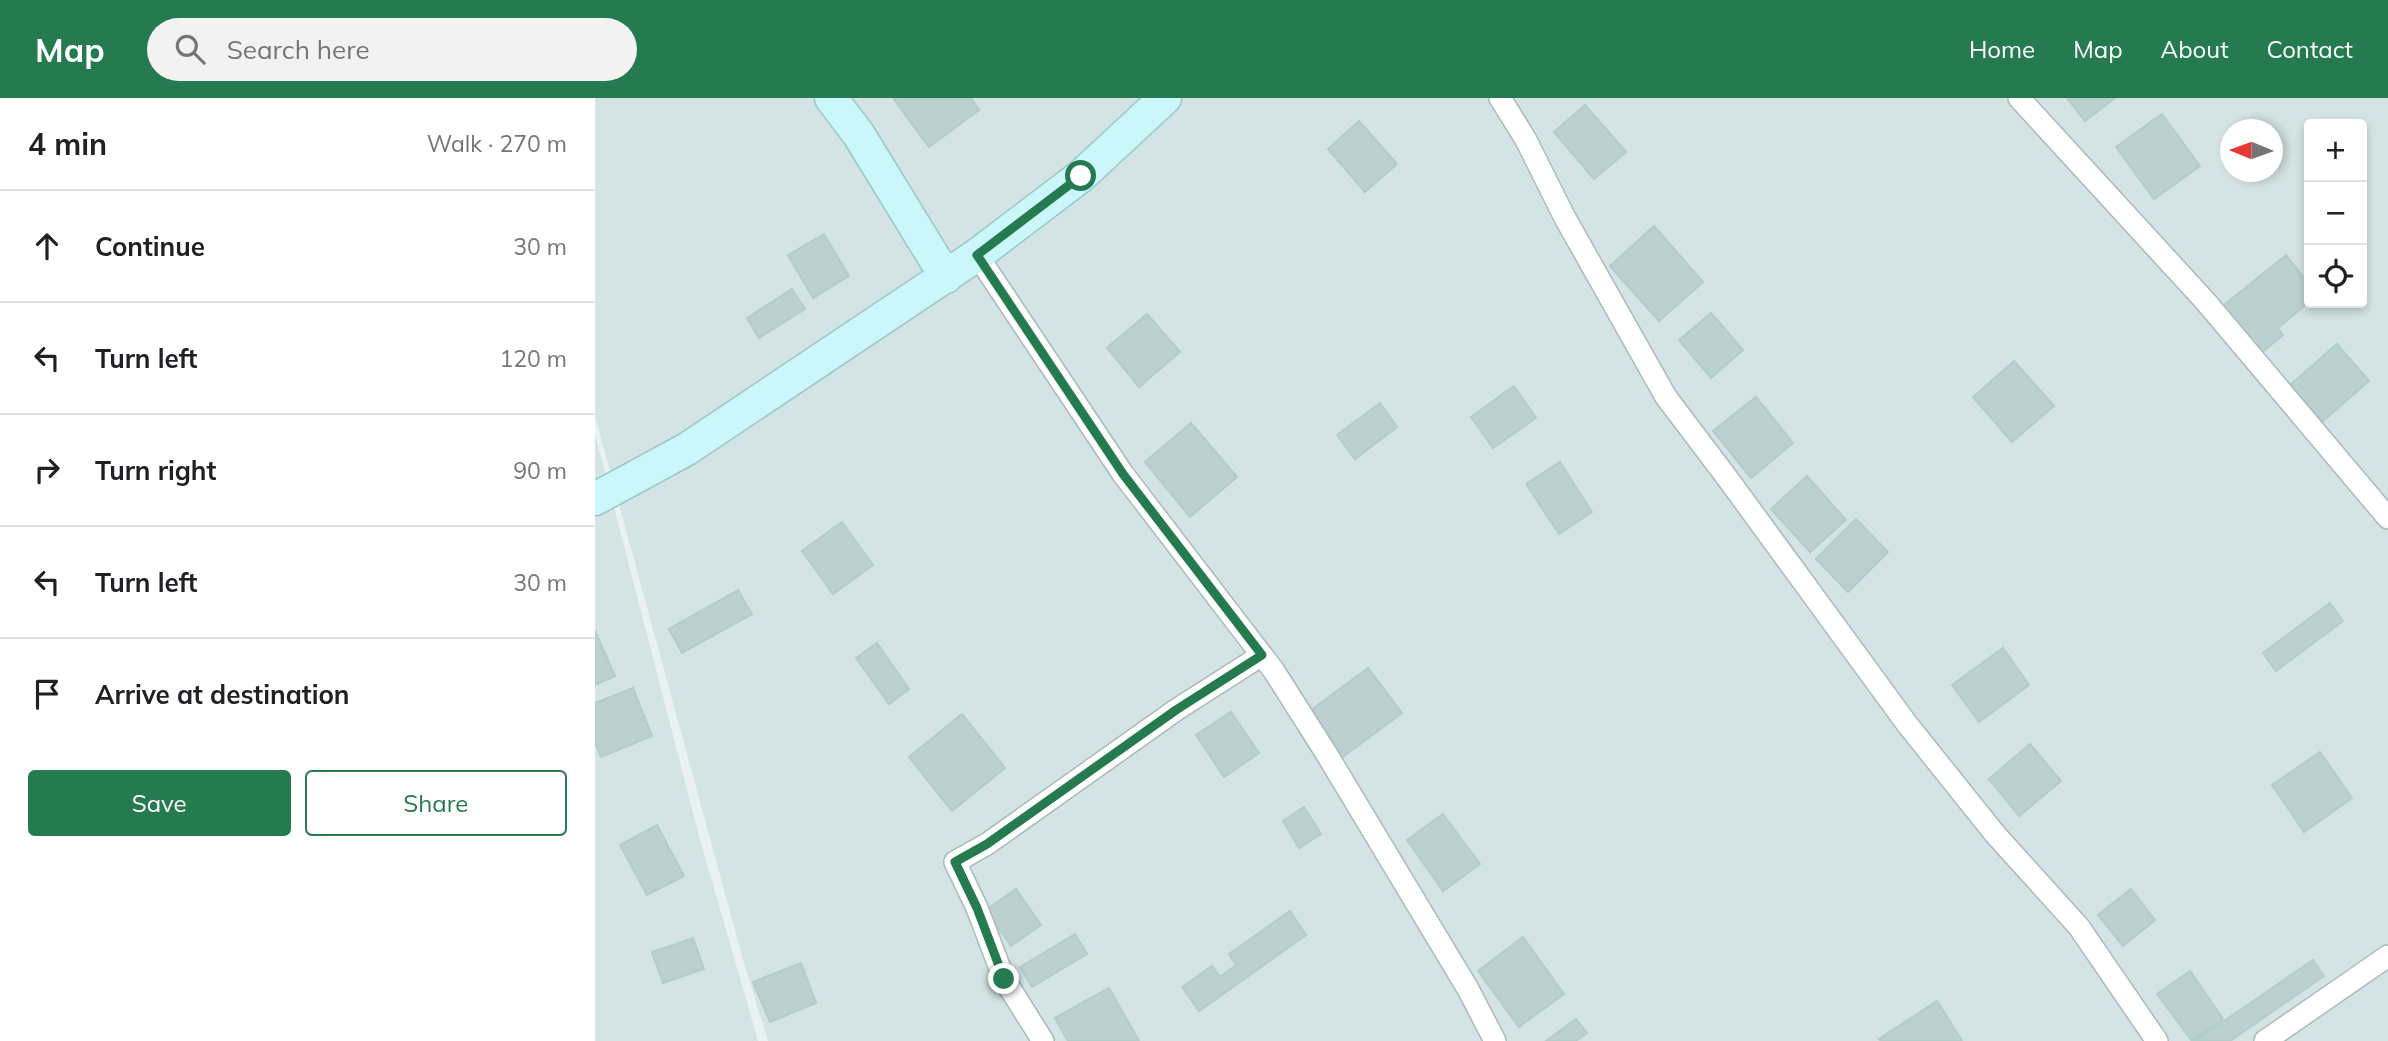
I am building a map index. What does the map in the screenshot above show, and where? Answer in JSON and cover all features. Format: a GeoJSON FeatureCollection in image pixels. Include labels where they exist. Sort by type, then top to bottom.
{"type":"FeatureCollection","features":[{"type":"Feature","properties":{"kind":"street"},"geometry":{"type":"LineString","coordinates":[[831,98],[859,135],[946,277]]}},
{"type":"Feature","properties":{"kind":"street"},"geometry":{"type":"LineString","coordinates":[[595,499],[687,449],[946,277],[1081,176],[1165,98]]}},
{"type":"Feature","properties":{"kind":"street"},"geometry":{"type":"LineString","coordinates":[[1500,98],[1526,140],[1565,218],[1666,397],[1907,724],[1995,834],[2079,927],[2157,1041]]}},
{"type":"Feature","properties":{"kind":"street"},"geometry":{"type":"LineString","coordinates":[[2019,98],[2206,302],[2388,518]]}},
{"type":"Feature","properties":{"kind":"street"},"geometry":{"type":"LineString","coordinates":[[977,255],[1123,474],[1262,655],[1326,753],[1468,989],[1495,1041]]}},
{"type":"Feature","properties":{"kind":"street"},"geometry":{"type":"LineString","coordinates":[[1043,1041],[1004,979],[977,908],[955,862],[987,844],[1176,710],[1262,655]]}},
{"type":"Feature","properties":{"kind":"street"},"geometry":{"type":"LineString","coordinates":[[2265,1041],[2388,957]]}},
{"type":"Feature","properties":{"kind":"shaded area"},"geometry":{"type":"Polygon","coordinates":[[[595,98],[2388,98],[2388,1041],[768,1041],[742,956],[595,416],[595,98]]]}},
{"type":"Feature","properties":{"kind":"shaded area"},"geometry":{"type":"Polygon","coordinates":[[[595,434],[699,836],[758,1041],[595,1041],[595,434]]]}},
{"type":"Feature","properties":{"kind":"building"},"geometry":{"type":"Polygon","coordinates":[[[893,98],[971,98],[979,110],[929,147],[893,98]]]}},
{"type":"Feature","properties":{"kind":"building"},"geometry":{"type":"Polygon","coordinates":[[[2067,98],[2115,98],[2085,121],[2067,98]]]}},
{"type":"Feature","properties":{"kind":"building"},"geometry":{"type":"Polygon","coordinates":[[[1585,105],[1626,152],[1594,179],[1554,132],[1585,105]]]}},
{"type":"Feature","properties":{"kind":"building"},"geometry":{"type":"Polygon","coordinates":[[[2162,114],[2200,166],[2154,199],[2116,147],[2162,114]]]}},
{"type":"Feature","properties":{"kind":"building"},"geometry":{"type":"Polygon","coordinates":[[[1359,121],[1397,164],[1365,192],[1328,149],[1359,121]]]}},
{"type":"Feature","properties":{"kind":"building"},"geometry":{"type":"Polygon","coordinates":[[[1654,226],[1703,282],[1659,321],[1610,266],[1654,226]]]}},
{"type":"Feature","properties":{"kind":"building"},"geometry":{"type":"Polygon","coordinates":[[[824,234],[849,276],[813,298],[788,255],[824,234]]]}},
{"type":"Feature","properties":{"kind":"building"},"geometry":{"type":"Polygon","coordinates":[[[2286,255],[2304,278],[2304,306],[2278,328],[2283,335],[2261,353],[2223,306],[2286,255]]]}},
{"type":"Feature","properties":{"kind":"building"},"geometry":{"type":"Polygon","coordinates":[[[792,289],[805,309],[759,338],[747,318],[792,289]]]}},
{"type":"Feature","properties":{"kind":"building"},"geometry":{"type":"Polygon","coordinates":[[[1711,313],[1743,350],[1711,378],[1679,340],[1711,313]]]}},
{"type":"Feature","properties":{"kind":"building"},"geometry":{"type":"Polygon","coordinates":[[[1147,314],[1180,352],[1139,387],[1107,348],[1147,314]]]}},
{"type":"Feature","properties":{"kind":"building"},"geometry":{"type":"Polygon","coordinates":[[[2337,344],[2369,381],[2322,422],[2290,385],[2337,344]]]}},
{"type":"Feature","properties":{"kind":"building"},"geometry":{"type":"Polygon","coordinates":[[[2014,361],[2054,406],[2012,442],[1973,397],[2014,361]]]}},
{"type":"Feature","properties":{"kind":"building"},"geometry":{"type":"Polygon","coordinates":[[[1514,386],[1536,418],[1493,448],[1471,417],[1514,386]]]}},
{"type":"Feature","properties":{"kind":"building"},"geometry":{"type":"Polygon","coordinates":[[[1756,397],[1793,443],[1751,478],[1713,431],[1756,397]]]}},
{"type":"Feature","properties":{"kind":"building"},"geometry":{"type":"Polygon","coordinates":[[[1380,403],[1397,427],[1355,459],[1337,435],[1380,403]]]}},
{"type":"Feature","properties":{"kind":"building"},"geometry":{"type":"Polygon","coordinates":[[[1191,423],[1237,477],[1190,517],[1145,462],[1191,423]]]}},
{"type":"Feature","properties":{"kind":"building"},"geometry":{"type":"Polygon","coordinates":[[[1560,462],[1592,512],[1559,534],[1526,484],[1560,462]]]}},
{"type":"Feature","properties":{"kind":"building"},"geometry":{"type":"Polygon","coordinates":[[[1807,476],[1846,520],[1810,552],[1771,509],[1807,476]]]}},
{"type":"Feature","properties":{"kind":"building"},"geometry":{"type":"Polygon","coordinates":[[[1856,519],[1888,552],[1848,592],[1816,559],[1856,519]]]}},
{"type":"Feature","properties":{"kind":"building"},"geometry":{"type":"Polygon","coordinates":[[[842,522],[873,565],[833,594],[802,551],[842,522]]]}},
{"type":"Feature","properties":{"kind":"building"},"geometry":{"type":"Polygon","coordinates":[[[738,590],[752,614],[682,653],[669,629],[738,590]]]}},
{"type":"Feature","properties":{"kind":"building"},"geometry":{"type":"Polygon","coordinates":[[[2330,603],[2343,621],[2276,671],[2263,653],[2330,603]]]}},
{"type":"Feature","properties":{"kind":"building"},"geometry":{"type":"Polygon","coordinates":[[[595,631],[615,676],[595,685],[595,631]]]}},
{"type":"Feature","properties":{"kind":"building"},"geometry":{"type":"Polygon","coordinates":[[[877,643],[909,689],[889,704],[856,658],[877,643]]]}},
{"type":"Feature","properties":{"kind":"building"},"geometry":{"type":"Polygon","coordinates":[[[2003,648],[2029,685],[1979,722],[1952,685],[2003,648]]]}},
{"type":"Feature","properties":{"kind":"building"},"geometry":{"type":"Polygon","coordinates":[[[1368,668],[1402,713],[1340,759],[1307,713],[1368,668]]]}},
{"type":"Feature","properties":{"kind":"building"},"geometry":{"type":"Polygon","coordinates":[[[633,688],[652,736],[601,757],[595,743],[595,703],[633,688]]]}},
{"type":"Feature","properties":{"kind":"building"},"geometry":{"type":"Polygon","coordinates":[[[1231,712],[1259,753],[1224,777],[1196,735],[1231,712]]]}},
{"type":"Feature","properties":{"kind":"building"},"geometry":{"type":"Polygon","coordinates":[[[962,714],[1005,768],[952,811],[909,757],[962,714]]]}},
{"type":"Feature","properties":{"kind":"building"},"geometry":{"type":"Polygon","coordinates":[[[2030,744],[2061,781],[2019,816],[1989,779],[2030,744]]]}},
{"type":"Feature","properties":{"kind":"building"},"geometry":{"type":"Polygon","coordinates":[[[2320,752],[2352,798],[2304,832],[2272,785],[2320,752]]]}},
{"type":"Feature","properties":{"kind":"building"},"geometry":{"type":"Polygon","coordinates":[[[1304,807],[1321,834],[1299,848],[1283,821],[1304,807]]]}},
{"type":"Feature","properties":{"kind":"building"},"geometry":{"type":"Polygon","coordinates":[[[1443,814],[1480,864],[1443,891],[1407,840],[1443,814]]]}},
{"type":"Feature","properties":{"kind":"building"},"geometry":{"type":"Polygon","coordinates":[[[657,825],[684,876],[647,895],[620,845],[657,825]]]}},
{"type":"Feature","properties":{"kind":"building"},"geometry":{"type":"Polygon","coordinates":[[[1016,889],[1041,925],[1011,946],[986,910],[1016,889]]]}},
{"type":"Feature","properties":{"kind":"building"},"geometry":{"type":"Polygon","coordinates":[[[2131,889],[2155,920],[2123,946],[2098,915],[2131,889]]]}},
{"type":"Feature","properties":{"kind":"building"},"geometry":{"type":"Polygon","coordinates":[[[1290,911],[1306,935],[1199,1011],[1182,987],[1212,966],[1220,977],[1236,965],[1229,954],[1290,911]]]}},
{"type":"Feature","properties":{"kind":"building"},"geometry":{"type":"Polygon","coordinates":[[[1075,934],[1087,954],[1032,987],[1020,967],[1075,934]]]}},
{"type":"Feature","properties":{"kind":"building"},"geometry":{"type":"Polygon","coordinates":[[[1523,937],[1564,994],[1519,1027],[1478,971],[1523,937]]]}},
{"type":"Feature","properties":{"kind":"building"},"geometry":{"type":"Polygon","coordinates":[[[693,938],[704,969],[663,983],[652,952],[693,938]]]}},
{"type":"Feature","properties":{"kind":"building"},"geometry":{"type":"Polygon","coordinates":[[[2313,960],[2324,976],[2230,1041],[2195,1041],[2313,960]]]}},
{"type":"Feature","properties":{"kind":"building"},"geometry":{"type":"Polygon","coordinates":[[[801,963],[816,1003],[770,1022],[753,982],[801,963]]]}},
{"type":"Feature","properties":{"kind":"building"},"geometry":{"type":"Polygon","coordinates":[[[2190,971],[2223,1019],[2192,1041],[2157,994],[2190,971]]]}},
{"type":"Feature","properties":{"kind":"building"},"geometry":{"type":"Polygon","coordinates":[[[1109,988],[1139,1041],[1068,1041],[1055,1018],[1109,988]]]}},
{"type":"Feature","properties":{"kind":"building"},"geometry":{"type":"Polygon","coordinates":[[[1937,1001],[1962,1041],[1879,1039],[1937,1001]]]}},
{"type":"Feature","properties":{"kind":"building"},"geometry":{"type":"Polygon","coordinates":[[[1576,1019],[1587,1033],[1576,1041],[1546,1041],[1576,1019]]]}},
{"type":"Feature","properties":{"kind":"route"},"geometry":{"type":"LineString","coordinates":[[1004,979],[977,908],[955,862],[987,844],[1176,710],[1262,655],[1123,474],[977,255],[1081,176]]}}]}
